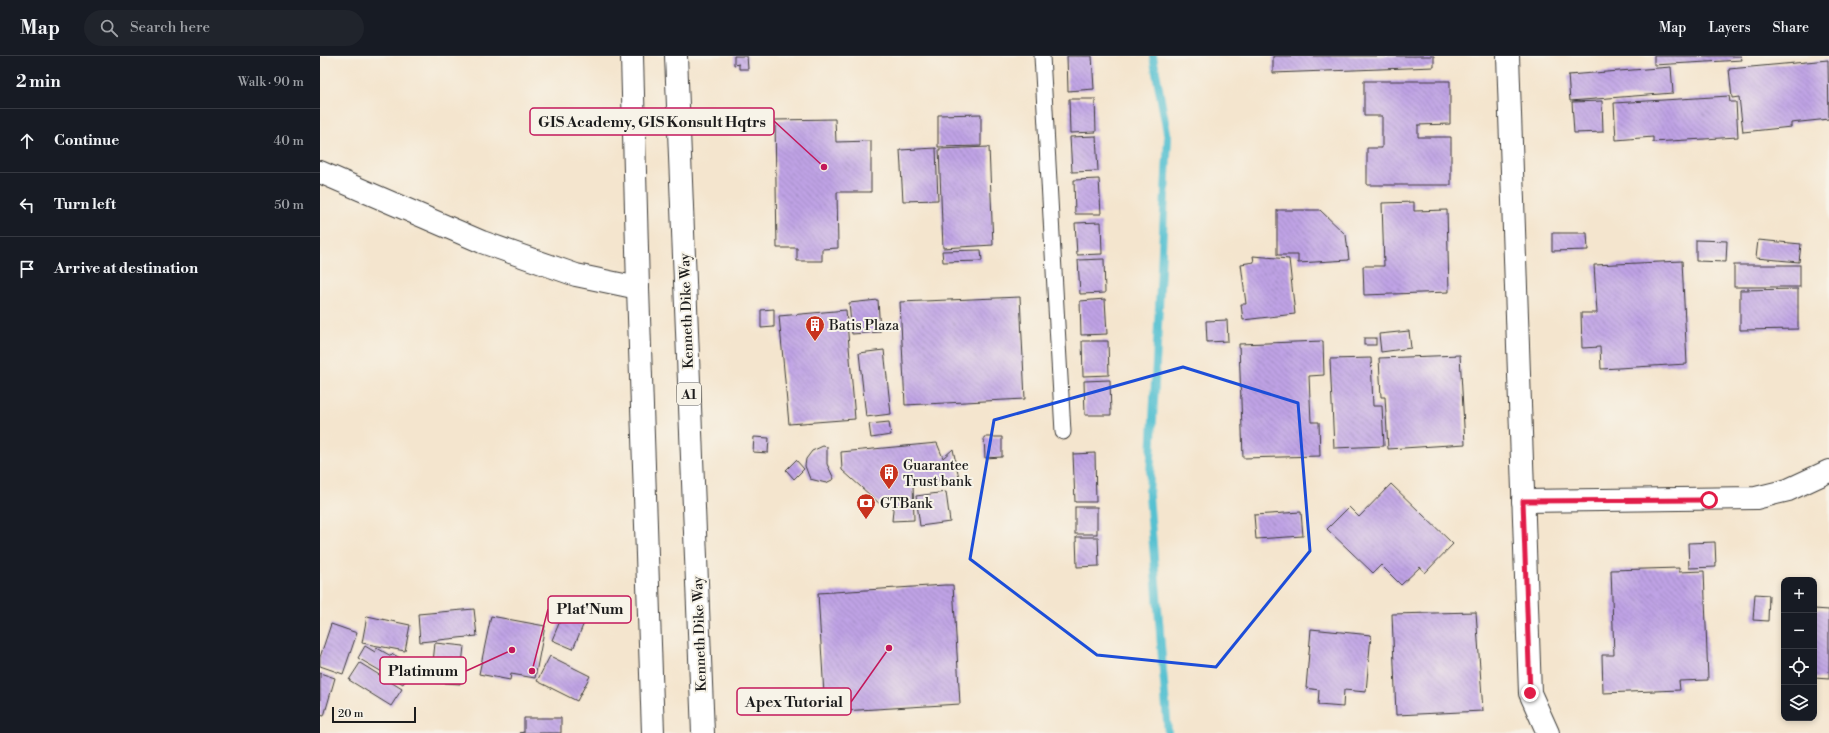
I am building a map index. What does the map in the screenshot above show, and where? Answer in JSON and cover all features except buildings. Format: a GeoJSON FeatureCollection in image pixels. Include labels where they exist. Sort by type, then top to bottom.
{"type":"FeatureCollection","features":[{"type":"Feature","properties":{"kind":"main road"},"geometry":{"type":"LineString","coordinates":[[632,56],[653,733]]}},
{"type":"Feature","properties":{"kind":"main road","name":"Kenneth Dike Way"},"geometry":{"type":"LineString","coordinates":[[676,56],[703,733]]}},
{"type":"Feature","properties":{"kind":"main road"},"geometry":{"type":"LineString","coordinates":[[1508,56],[1530,693],[1548,733]]}},
{"type":"Feature","properties":{"kind":"main road"},"geometry":{"type":"LineString","coordinates":[[320,172],[482,242],[576,275],[638,288]]}},
{"type":"Feature","properties":{"kind":"main road"},"geometry":{"type":"LineString","coordinates":[[1523,501],[1756,498],[1788,490],[1829,471]]}},
{"type":"Feature","properties":{"kind":"lane"},"geometry":{"type":"LineString","coordinates":[[1042,56],[1063,432]]}},
{"type":"Feature","properties":{"kind":"highlighted area"},"geometry":{"type":"Polygon","coordinates":[[[1183,367],[1298,403],[1310,551],[1216,667],[1097,655],[970,559],[994,420],[1183,367]]]}},
{"type":"Feature","properties":{"kind":"waterway"},"geometry":{"type":"LineString","coordinates":[[1153,56],[1168,138],[1149,495],[1168,733]]}},
{"type":"Feature","properties":{"kind":"place","name":"GIS Academy, GIS Konsult Hqtrs"},"geometry":{"type":"Point","coordinates":[824,167]}},
{"type":"Feature","properties":{"kind":"place","name":"Batis Plaza"},"geometry":{"type":"Point","coordinates":[815,342]}},
{"type":"Feature","properties":{"kind":"place","name":"Guarantee Trust bank"},"geometry":{"type":"Point","coordinates":[889,490]}},
{"type":"Feature","properties":{"kind":"place","name":"GTBank"},"geometry":{"type":"Point","coordinates":[866,520]}},
{"type":"Feature","properties":{"kind":"place","name":"Apex Tutorial"},"geometry":{"type":"Point","coordinates":[889,648]}},
{"type":"Feature","properties":{"kind":"place","name":"Platimum"},"geometry":{"type":"Point","coordinates":[512,650]}},
{"type":"Feature","properties":{"kind":"place","name":"Plat'Num"},"geometry":{"type":"Point","coordinates":[532,671]}},
{"type":"Feature","properties":{"kind":"route"},"geometry":{"type":"LineString","coordinates":[[1530,693],[1523,501],[1709,500]]}}]}
